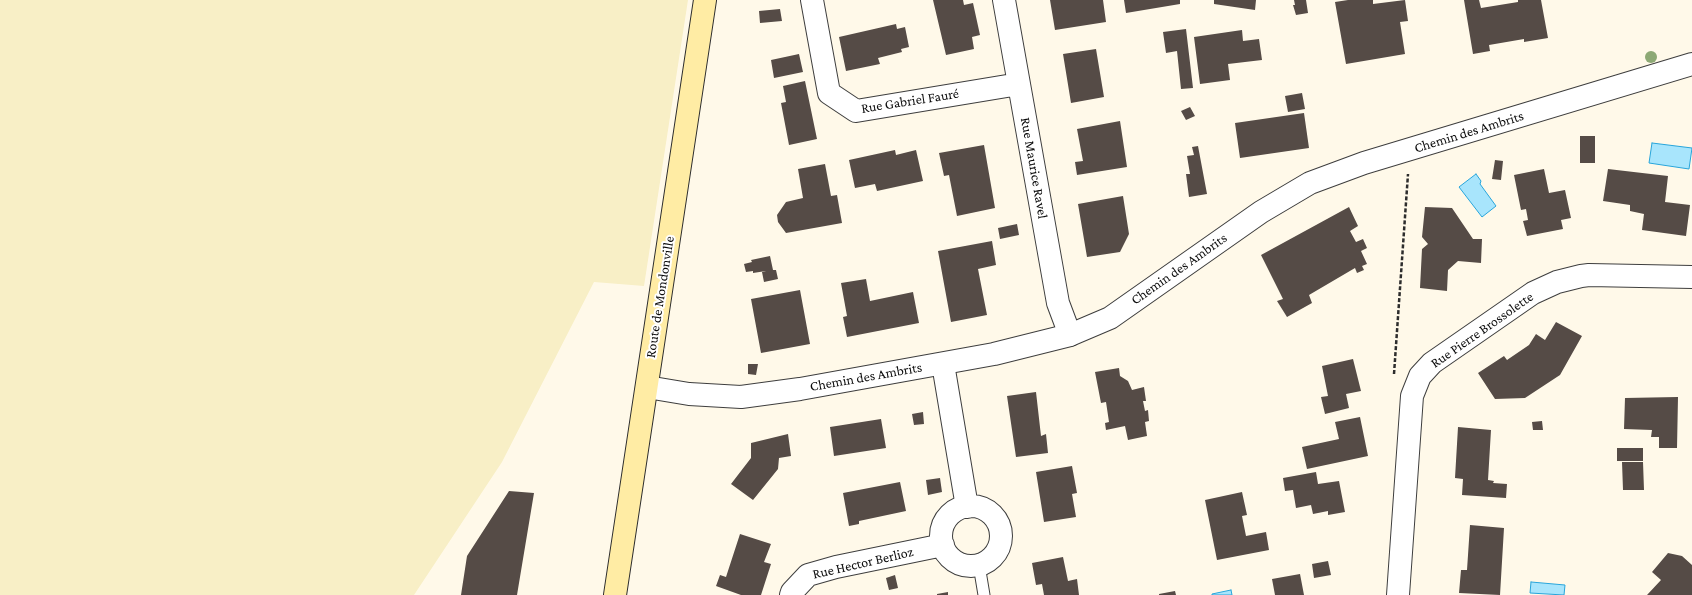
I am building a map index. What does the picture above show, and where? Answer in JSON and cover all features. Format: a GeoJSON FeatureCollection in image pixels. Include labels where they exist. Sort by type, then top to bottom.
{"type":"FeatureCollection","features":[{"type":"Feature","properties":{"kind":"main road","name":"Route de Mondonville"},"geometry":{"type":"LineString","coordinates":[[615,595],[705,0]]}},
{"type":"Feature","properties":{"kind":"street","name":"Rue Gabriel Fauré"},"geometry":{"type":"LineString","coordinates":[[812,0],[829,93],[856,111],[1018,84]]}},
{"type":"Feature","properties":{"kind":"street","name":"Rue Maurice Ravel"},"geometry":{"type":"LineString","coordinates":[[1004,0],[1058,304],[1070,335]]}},
{"type":"Feature","properties":{"kind":"street","name":"Chemin des Ambrits"},"geometry":{"type":"LineString","coordinates":[[647,387],[689,394],[741,397],[800,389],[942,364],[994,354],[1070,335],[1110,318],[1262,212],[1310,183],[1364,163],[1692,64]]}},
{"type":"Feature","properties":{"kind":"street","name":"Rue Pierre Brossolette"},"geometry":{"type":"LineString","coordinates":[[1398,595],[1412,396],[1420,376],[1432,362],[1533,293],[1557,282],[1585,276],[1692,277]]}},
{"type":"Feature","properties":{"kind":"street"},"geometry":{"type":"LineString","coordinates":[[942,364],[967,507]]}},
{"type":"Feature","properties":{"kind":"street"},"geometry":{"type":"LineString","coordinates":[[967,507],[982,508],[991,514],[997,522],[1001,532],[997,552],[990,560],[979,565],[971,566],[961,564],[952,559],[945,551],[943,545],[942,531],[945,521],[952,513],[967,507]]}},
{"type":"Feature","properties":{"kind":"street","name":"Rue Hector Berlioz"},"geometry":{"type":"LineString","coordinates":[[791,595],[808,575],[836,567],[943,545]]}},
{"type":"Feature","properties":{"kind":"lane"},"geometry":{"type":"LineString","coordinates":[[979,565],[984,595]]}},
{"type":"Feature","properties":{"kind":"path"},"geometry":{"type":"LineString","coordinates":[[1394,375],[1410,150]]}},
{"type":"Feature","properties":{"kind":"shaded area"},"geometry":{"type":"Polygon","coordinates":[[[0,0],[688,0],[644,286],[594,282],[502,462],[414,595],[0,595],[0,0]]]}},
{"type":"Feature","properties":{"kind":"water"},"geometry":{"type":"Polygon","coordinates":[[[1652,143],[1692,148],[1689,169],[1649,163],[1652,143]]]}},
{"type":"Feature","properties":{"kind":"water"},"geometry":{"type":"Polygon","coordinates":[[[1476,174],[1481,181],[1480,184],[1496,206],[1482,217],[1459,187],[1476,174]]]}},
{"type":"Feature","properties":{"kind":"water"},"geometry":{"type":"Polygon","coordinates":[[[1531,582],[1565,585],[1564,595],[1530,593],[1531,582]]]}},
{"type":"Feature","properties":{"kind":"water"},"geometry":{"type":"Polygon","coordinates":[[[1231,590],[1232,595],[1212,595],[1212,594],[1231,590]]]}},
{"type":"Feature","properties":{"kind":"building"},"geometry":{"type":"Polygon","coordinates":[[[933,0],[963,0],[964,5],[973,3],[980,35],[972,37],[974,49],[946,55],[933,0]]]}},
{"type":"Feature","properties":{"kind":"building"},"geometry":{"type":"Polygon","coordinates":[[[1050,0],[1103,0],[1106,22],[1055,30],[1050,0]]]}},
{"type":"Feature","properties":{"kind":"building"},"geometry":{"type":"Polygon","coordinates":[[[1124,0],[1180,0],[1180,4],[1126,13],[1124,0]]]}},
{"type":"Feature","properties":{"kind":"building"},"geometry":{"type":"Polygon","coordinates":[[[1214,0],[1256,0],[1255,10],[1214,4],[1214,0]]]}},
{"type":"Feature","properties":{"kind":"building"},"geometry":{"type":"Polygon","coordinates":[[[1294,0],[1306,0],[1308,13],[1296,15],[1293,5],[1295,5],[1294,0]]]}},
{"type":"Feature","properties":{"kind":"building"},"geometry":{"type":"Polygon","coordinates":[[[1348,0],[1373,0],[1373,4],[1405,0],[1408,21],[1400,22],[1405,54],[1346,64],[1335,2],[1348,0]]]}},
{"type":"Feature","properties":{"kind":"building"},"geometry":{"type":"Polygon","coordinates":[[[1464,0],[1479,0],[1481,8],[1518,2],[1518,0],[1541,0],[1548,38],[1524,42],[1524,39],[1489,45],[1490,51],[1473,54],[1464,0]]]}},
{"type":"Feature","properties":{"kind":"building"},"geometry":{"type":"Polygon","coordinates":[[[780,9],[782,21],[760,23],[759,11],[780,9]]]}},
{"type":"Feature","properties":{"kind":"building"},"geometry":{"type":"Polygon","coordinates":[[[896,24],[897,29],[905,27],[909,47],[901,49],[902,52],[878,58],[880,64],[846,71],[839,37],[896,24]]]}},
{"type":"Feature","properties":{"kind":"building"},"geometry":{"type":"Polygon","coordinates":[[[1186,29],[1193,88],[1181,89],[1177,51],[1166,53],[1163,32],[1186,29]]]}},
{"type":"Feature","properties":{"kind":"building"},"geometry":{"type":"Polygon","coordinates":[[[1242,30],[1243,41],[1259,39],[1262,60],[1228,64],[1230,80],[1200,84],[1194,37],[1242,30]]]}},
{"type":"Feature","properties":{"kind":"building"},"geometry":{"type":"Polygon","coordinates":[[[1096,49],[1104,97],[1071,103],[1063,54],[1096,49]]]}},
{"type":"Feature","properties":{"kind":"building"},"geometry":{"type":"Polygon","coordinates":[[[799,54],[803,72],[774,78],[771,60],[799,54]]]}},
{"type":"Feature","properties":{"kind":"building"},"geometry":{"type":"Polygon","coordinates":[[[805,81],[817,139],[789,145],[781,103],[786,102],[783,86],[805,81]]]}},
{"type":"Feature","properties":{"kind":"building"},"geometry":{"type":"Polygon","coordinates":[[[1302,93],[1305,109],[1288,112],[1285,96],[1302,93]]]}},
{"type":"Feature","properties":{"kind":"building"},"geometry":{"type":"Polygon","coordinates":[[[1190,107],[1195,116],[1186,120],[1181,111],[1190,107]]]}},
{"type":"Feature","properties":{"kind":"building"},"geometry":{"type":"Polygon","coordinates":[[[1304,113],[1309,148],[1240,158],[1235,123],[1304,113]]]}},
{"type":"Feature","properties":{"kind":"building"},"geometry":{"type":"Polygon","coordinates":[[[1120,121],[1127,167],[1077,175],[1075,162],[1083,161],[1077,129],[1120,121]]]}},
{"type":"Feature","properties":{"kind":"building"},"geometry":{"type":"Polygon","coordinates":[[[1580,136],[1595,136],[1595,163],[1580,163],[1580,136]]]}},
{"type":"Feature","properties":{"kind":"building"},"geometry":{"type":"Polygon","coordinates":[[[984,145],[995,208],[957,216],[949,175],[944,176],[939,153],[984,145]]]}},
{"type":"Feature","properties":{"kind":"building"},"geometry":{"type":"Polygon","coordinates":[[[1198,146],[1207,194],[1189,197],[1186,174],[1190,174],[1187,156],[1194,155],[1192,147],[1198,146]]]}},
{"type":"Feature","properties":{"kind":"building"},"geometry":{"type":"Polygon","coordinates":[[[895,150],[896,155],[916,150],[923,181],[877,191],[875,184],[855,188],[849,160],[895,150]]]}},
{"type":"Feature","properties":{"kind":"building"},"geometry":{"type":"Polygon","coordinates":[[[1495,160],[1503,161],[1501,180],[1492,179],[1495,160]]]}},
{"type":"Feature","properties":{"kind":"building"},"geometry":{"type":"Polygon","coordinates":[[[825,164],[831,196],[837,195],[842,223],[786,233],[778,222],[777,215],[786,202],[803,198],[798,169],[825,164]]]}},
{"type":"Feature","properties":{"kind":"building"},"geometry":{"type":"Polygon","coordinates":[[[1544,169],[1549,193],[1565,190],[1571,218],[1561,220],[1563,229],[1527,236],[1523,221],[1528,220],[1526,209],[1521,210],[1514,175],[1544,169]]]}},
{"type":"Feature","properties":{"kind":"building"},"geometry":{"type":"Polygon","coordinates":[[[1608,169],[1668,176],[1665,202],[1690,205],[1686,236],[1642,230],[1644,214],[1630,211],[1630,205],[1603,201],[1608,169]]]}},
{"type":"Feature","properties":{"kind":"building"},"geometry":{"type":"Polygon","coordinates":[[[1123,196],[1129,234],[1120,252],[1087,257],[1078,204],[1123,196]]]}},
{"type":"Feature","properties":{"kind":"building"},"geometry":{"type":"Polygon","coordinates":[[[1349,207],[1358,226],[1350,231],[1356,242],[1363,239],[1367,248],[1361,251],[1367,264],[1362,266],[1364,270],[1357,273],[1355,268],[1309,295],[1312,303],[1287,317],[1277,301],[1283,299],[1261,255],[1349,207]]]}},
{"type":"Feature","properties":{"kind":"building"},"geometry":{"type":"Polygon","coordinates":[[[1425,207],[1452,208],[1473,239],[1482,239],[1481,263],[1458,261],[1448,270],[1447,291],[1420,288],[1422,249],[1428,244],[1422,237],[1425,207]]]}},
{"type":"Feature","properties":{"kind":"building"},"geometry":{"type":"Polygon","coordinates":[[[1017,224],[1019,235],[1000,239],[998,228],[1017,224]]]}},
{"type":"Feature","properties":{"kind":"building"},"geometry":{"type":"Polygon","coordinates":[[[992,241],[996,265],[978,269],[987,315],[951,322],[938,251],[992,241]]]}},
{"type":"Feature","properties":{"kind":"building"},"geometry":{"type":"Polygon","coordinates":[[[770,256],[773,270],[776,270],[778,279],[764,282],[762,272],[766,271],[753,273],[753,271],[746,272],[744,264],[752,262],[751,260],[770,256]]]}},
{"type":"Feature","properties":{"kind":"building"},"geometry":{"type":"Polygon","coordinates":[[[866,279],[870,301],[913,292],[919,323],[847,337],[843,317],[847,316],[841,283],[866,279]]]}},
{"type":"Feature","properties":{"kind":"building"},"geometry":{"type":"Polygon","coordinates":[[[800,290],[810,344],[761,353],[751,299],[800,290]]]}},
{"type":"Feature","properties":{"kind":"building"},"geometry":{"type":"Polygon","coordinates":[[[1556,322],[1582,336],[1560,375],[1525,398],[1495,399],[1478,373],[1504,356],[1507,360],[1529,345],[1536,334],[1545,340],[1556,322]]]}},
{"type":"Feature","properties":{"kind":"building"},"geometry":{"type":"Polygon","coordinates":[[[1353,359],[1361,391],[1346,394],[1349,408],[1325,414],[1321,397],[1328,396],[1322,366],[1353,359]]]}},
{"type":"Feature","properties":{"kind":"building"},"geometry":{"type":"Polygon","coordinates":[[[748,364],[758,364],[756,375],[748,374],[748,364]]]}},
{"type":"Feature","properties":{"kind":"building"},"geometry":{"type":"Polygon","coordinates":[[[1119,368],[1120,376],[1128,381],[1132,390],[1144,387],[1146,401],[1143,401],[1145,411],[1148,410],[1149,421],[1145,422],[1147,436],[1128,440],[1125,426],[1106,430],[1105,423],[1109,422],[1106,402],[1101,403],[1095,372],[1119,368]]]}},
{"type":"Feature","properties":{"kind":"building"},"geometry":{"type":"Polygon","coordinates":[[[1036,392],[1041,436],[1046,434],[1048,453],[1016,457],[1007,396],[1036,392]]]}},
{"type":"Feature","properties":{"kind":"building"},"geometry":{"type":"Polygon","coordinates":[[[1678,397],[1677,448],[1659,448],[1659,437],[1651,437],[1652,430],[1624,429],[1625,398],[1678,397]]]}},
{"type":"Feature","properties":{"kind":"building"},"geometry":{"type":"Polygon","coordinates":[[[923,412],[924,424],[914,425],[912,414],[923,412]]]}},
{"type":"Feature","properties":{"kind":"building"},"geometry":{"type":"Polygon","coordinates":[[[1360,417],[1368,456],[1307,469],[1302,447],[1339,439],[1335,422],[1360,417]]]}},
{"type":"Feature","properties":{"kind":"building"},"geometry":{"type":"Polygon","coordinates":[[[881,419],[886,448],[834,456],[830,427],[881,419]]]}},
{"type":"Feature","properties":{"kind":"building"},"geometry":{"type":"Polygon","coordinates":[[[1542,421],[1543,430],[1533,430],[1532,422],[1542,421]]]}},
{"type":"Feature","properties":{"kind":"building"},"geometry":{"type":"Polygon","coordinates":[[[1458,427],[1491,430],[1488,480],[1494,481],[1493,483],[1507,484],[1506,498],[1462,495],[1463,479],[1455,478],[1458,427]]]}},
{"type":"Feature","properties":{"kind":"building"},"geometry":{"type":"Polygon","coordinates":[[[788,434],[791,456],[779,458],[778,469],[753,500],[731,484],[751,458],[751,443],[788,434]]]}},
{"type":"Feature","properties":{"kind":"building"},"geometry":{"type":"Polygon","coordinates":[[[1617,448],[1643,448],[1643,461],[1617,461],[1617,448]]]}},
{"type":"Feature","properties":{"kind":"building"},"geometry":{"type":"Polygon","coordinates":[[[1622,462],[1643,462],[1644,490],[1623,490],[1622,462]]]}},
{"type":"Feature","properties":{"kind":"building"},"geometry":{"type":"Polygon","coordinates":[[[1072,466],[1077,493],[1072,494],[1076,517],[1044,522],[1036,472],[1072,466]]]}},
{"type":"Feature","properties":{"kind":"building"},"geometry":{"type":"Polygon","coordinates":[[[1316,472],[1318,484],[1339,481],[1345,512],[1328,515],[1328,511],[1313,514],[1311,505],[1296,508],[1293,490],[1285,491],[1283,478],[1316,472]]]}},
{"type":"Feature","properties":{"kind":"building"},"geometry":{"type":"Polygon","coordinates":[[[940,478],[942,492],[928,495],[926,480],[940,478]]]}},
{"type":"Feature","properties":{"kind":"building"},"geometry":{"type":"Polygon","coordinates":[[[900,482],[906,511],[859,521],[859,524],[849,526],[843,493],[900,482]]]}},
{"type":"Feature","properties":{"kind":"building"},"geometry":{"type":"Polygon","coordinates":[[[509,491],[534,493],[517,595],[461,595],[467,556],[509,491]]]}},
{"type":"Feature","properties":{"kind":"building"},"geometry":{"type":"Polygon","coordinates":[[[1242,492],[1247,515],[1242,516],[1246,536],[1266,532],[1269,550],[1217,560],[1205,500],[1242,492]]]}},
{"type":"Feature","properties":{"kind":"building"},"geometry":{"type":"Polygon","coordinates":[[[1470,525],[1504,528],[1500,595],[1459,593],[1461,570],[1467,570],[1470,525]]]}},
{"type":"Feature","properties":{"kind":"building"},"geometry":{"type":"Polygon","coordinates":[[[740,534],[771,544],[764,562],[771,564],[761,595],[741,595],[716,586],[720,575],[726,577],[740,534]]]}},
{"type":"Feature","properties":{"kind":"building"},"geometry":{"type":"Polygon","coordinates":[[[1668,553],[1682,556],[1692,565],[1692,595],[1647,595],[1661,580],[1652,572],[1668,553]]]}},
{"type":"Feature","properties":{"kind":"building"},"geometry":{"type":"Polygon","coordinates":[[[1063,557],[1068,581],[1077,579],[1079,595],[1044,595],[1042,584],[1036,585],[1032,563],[1063,557]]]}},
{"type":"Feature","properties":{"kind":"building"},"geometry":{"type":"Polygon","coordinates":[[[1328,561],[1331,575],[1314,578],[1312,564],[1328,561]]]}},
{"type":"Feature","properties":{"kind":"building"},"geometry":{"type":"Polygon","coordinates":[[[1300,574],[1304,595],[1275,595],[1272,579],[1300,574]]]}},
{"type":"Feature","properties":{"kind":"building"},"geometry":{"type":"Polygon","coordinates":[[[895,575],[898,588],[889,590],[886,578],[895,575]]]}},
{"type":"Feature","properties":{"kind":"building"},"geometry":{"type":"Polygon","coordinates":[[[1175,591],[1176,595],[1159,595],[1159,594],[1175,591]]]}},
{"type":"Feature","properties":{"kind":"building"},"geometry":{"type":"Polygon","coordinates":[[[948,592],[948,595],[937,595],[937,594],[948,592]]]}}]}
